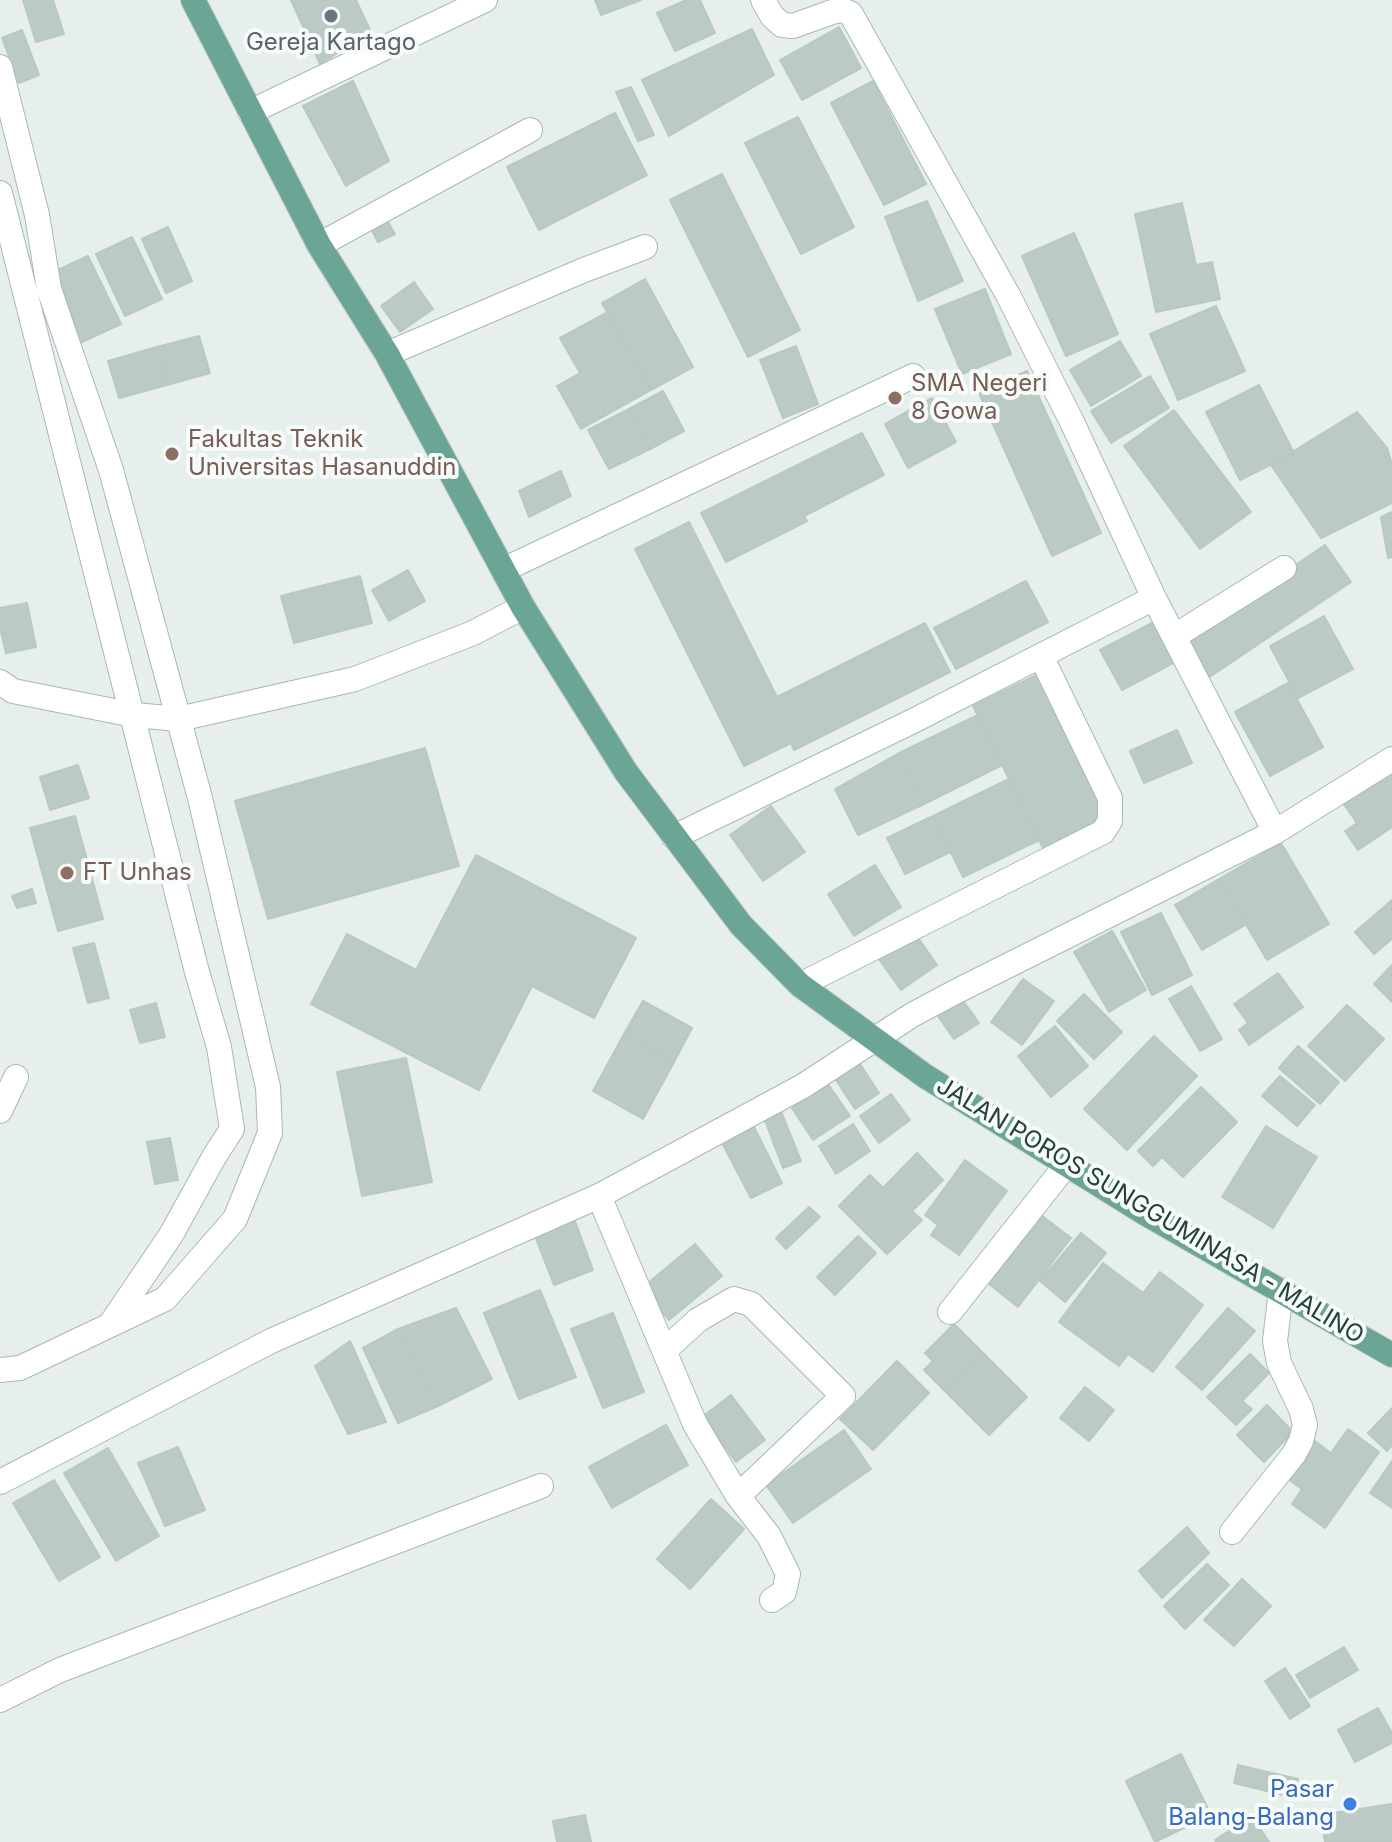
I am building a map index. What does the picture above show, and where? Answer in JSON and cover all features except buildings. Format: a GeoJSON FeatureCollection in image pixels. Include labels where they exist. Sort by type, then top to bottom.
{"type":"FeatureCollection","features":[{"type":"Feature","properties":{"kind":"main road","name":"JALAN POROS SUNGGUMINASA - MALINO"},"geometry":{"type":"LineString","coordinates":[[193,0],[319,245],[387,354],[523,607],[626,772],[741,925],[800,985],[925,1076],[1143,1212],[1392,1355]]}},
{"type":"Feature","properties":{"kind":"street"},"geometry":{"type":"LineString","coordinates":[[250,112],[485,0]]}},
{"type":"Feature","properties":{"kind":"street"},"geometry":{"type":"LineString","coordinates":[[763,0],[772,16],[782,25],[793,26],[835,11],[843,10],[851,14],[1008,295],[1154,598],[1275,832]]}},
{"type":"Feature","properties":{"kind":"street"},"geometry":{"type":"LineString","coordinates":[[0,67],[37,215],[49,289],[111,470],[179,719],[268,1087],[270,1133],[235,1219],[165,1299],[20,1368],[0,1370]]}},
{"type":"Feature","properties":{"kind":"street"},"geometry":{"type":"LineString","coordinates":[[319,245],[530,130]]}},
{"type":"Feature","properties":{"kind":"street"},"geometry":{"type":"LineString","coordinates":[[0,193],[197,972],[219,1047],[232,1129],[171,1235],[112,1322]]}},
{"type":"Feature","properties":{"kind":"street"},"geometry":{"type":"LineString","coordinates":[[387,354],[645,247]]}},
{"type":"Feature","properties":{"kind":"street"},"geometry":{"type":"LineString","coordinates":[[503,570],[913,376]]}},
{"type":"Feature","properties":{"kind":"street"},"geometry":{"type":"LineString","coordinates":[[1175,636],[1284,568]]}},
{"type":"Feature","properties":{"kind":"street"},"geometry":{"type":"LineString","coordinates":[[674,837],[1154,598]]}},
{"type":"Feature","properties":{"kind":"street"},"geometry":{"type":"LineString","coordinates":[[0,682],[13,691],[134,715],[179,719],[355,679],[473,633],[523,607]]}},
{"type":"Feature","properties":{"kind":"street"},"geometry":{"type":"LineString","coordinates":[[800,985],[1103,832],[1110,821],[1110,798],[1041,656]]}},
{"type":"Feature","properties":{"kind":"street"},"geometry":{"type":"LineString","coordinates":[[0,1482],[271,1341],[599,1196],[803,1086],[912,1015],[1275,832],[1392,759]]}},
{"type":"Feature","properties":{"kind":"street"},"geometry":{"type":"LineString","coordinates":[[0,1111],[16,1077]]}},
{"type":"Feature","properties":{"kind":"street"},"geometry":{"type":"LineString","coordinates":[[950,1312],[1067,1164]]}},
{"type":"Feature","properties":{"kind":"street"},"geometry":{"type":"LineString","coordinates":[[599,1196],[695,1424],[738,1496],[769,1536],[788,1574],[784,1592],[772,1600]]}},
{"type":"Feature","properties":{"kind":"street"},"geometry":{"type":"LineString","coordinates":[[1232,1532],[1294,1454],[1305,1425],[1301,1409],[1279,1363],[1275,1341],[1281,1290]]}},
{"type":"Feature","properties":{"kind":"street"},"geometry":{"type":"LineString","coordinates":[[665,1350],[698,1320],[734,1299],[751,1304],[843,1396],[738,1496]]}},
{"type":"Feature","properties":{"kind":"street"},"geometry":{"type":"LineString","coordinates":[[0,1700],[60,1670],[541,1486]]}},
{"type":"Feature","properties":{"kind":"place","name":"Gereja Kartago"},"geometry":{"type":"Point","coordinates":[331,16]}},
{"type":"Feature","properties":{"kind":"place","name":"SMA Negeri 8 Gowa"},"geometry":{"type":"Point","coordinates":[895,398]}},
{"type":"Feature","properties":{"kind":"place","name":"Fakultas Teknik Universitas Hasanuddin"},"geometry":{"type":"Point","coordinates":[172,454]}},
{"type":"Feature","properties":{"kind":"place","name":"FT Unhas"},"geometry":{"type":"Point","coordinates":[67,873]}},
{"type":"Feature","properties":{"kind":"place","name":"Pasar Balang-Balang"},"geometry":{"type":"Point","coordinates":[1350,1804]}}]}
